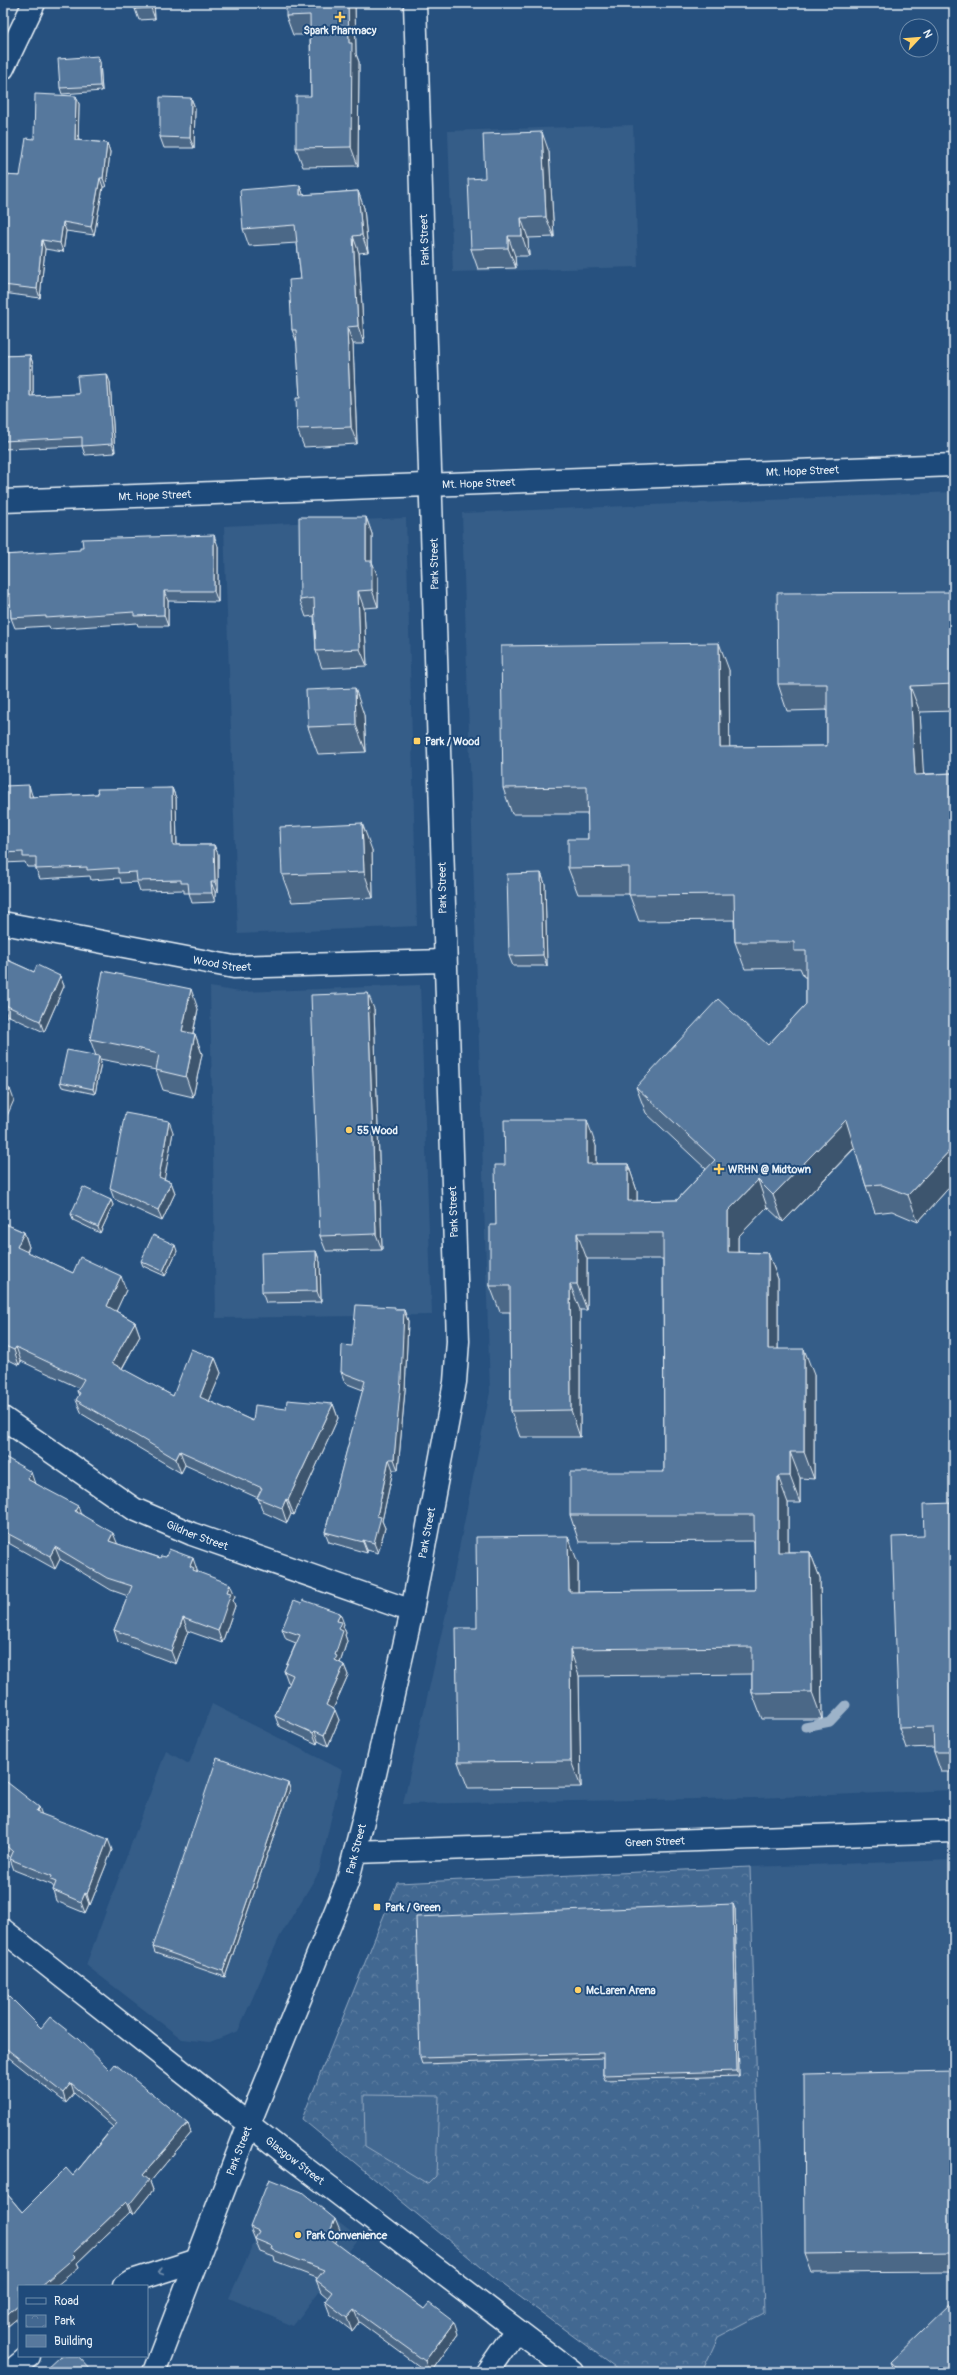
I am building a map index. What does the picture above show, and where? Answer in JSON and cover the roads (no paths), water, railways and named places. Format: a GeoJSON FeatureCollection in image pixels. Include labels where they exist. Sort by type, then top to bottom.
{"type":"FeatureCollection","features":[{"type":"Feature","properties":{"kind":"street"},"geometry":{"type":"LineString","coordinates":[[3,68],[34,3]]}},
{"type":"Feature","properties":{"kind":"street","name":"Park Street"},"geometry":{"type":"LineString","coordinates":[[154,2372],[249,2124],[347,1884],[376,1774],[412,1611],[455,1382],[458,1341],[444,961],[432,485],[415,3]]}},
{"type":"Feature","properties":{"kind":"street","name":"Mt. Hope Street"},"geometry":{"type":"LineString","coordinates":[[3,501],[954,465]]}},
{"type":"Feature","properties":{"kind":"street","name":"Wood Street"},"geometry":{"type":"LineString","coordinates":[[3,923],[234,967],[444,961]]}},
{"type":"Feature","properties":{"kind":"street","name":"Gildner Street"},"geometry":{"type":"LineString","coordinates":[[3,1418],[134,1509],[192,1534],[412,1611]]}},
{"type":"Feature","properties":{"kind":"street","name":"Green Street"},"geometry":{"type":"LineString","coordinates":[[356,1852],[954,1831]]}},
{"type":"Feature","properties":{"kind":"street","name":"Glasgow Street"},"geometry":{"type":"LineString","coordinates":[[3,1930],[249,2124],[572,2372]]}},
{"type":"Feature","properties":{"kind":"street"},"geometry":{"type":"LineString","coordinates":[[126,2285],[132,2281],[198,2260]]}},
{"type":"Feature","properties":{"kind":"street"},"geometry":{"type":"LineString","coordinates":[[486,2372],[516,2330]]}},
{"type":"Feature","properties":{"kind":"street"},"geometry":{"type":"LineString","coordinates":[[10,2372],[28,2357]]}},
{"type":"Feature","properties":{"kind":"waterway"},"geometry":{"type":"LineString","coordinates":[[805,1727],[830,1722],[846,1705]]}},
{"type":"Feature","properties":{"kind":"place","name":"Spark Pharmacy"},"geometry":{"type":"Point","coordinates":[340,17]}},
{"type":"Feature","properties":{"kind":"place","name":"Park / Wood"},"geometry":{"type":"Point","coordinates":[417,741]}},
{"type":"Feature","properties":{"kind":"place","name":"55 Wood"},"geometry":{"type":"Point","coordinates":[349,1130]}},
{"type":"Feature","properties":{"kind":"place","name":"WRHN @ Midtown"},"geometry":{"type":"Point","coordinates":[719,1169]}},
{"type":"Feature","properties":{"kind":"place","name":"Park / Green"},"geometry":{"type":"Point","coordinates":[377,1907]}},
{"type":"Feature","properties":{"kind":"place","name":"McLaren Arena"},"geometry":{"type":"Point","coordinates":[578,1990]}},
{"type":"Feature","properties":{"kind":"place","name":"Park Convenience"},"geometry":{"type":"Point","coordinates":[298,2235]}}]}
